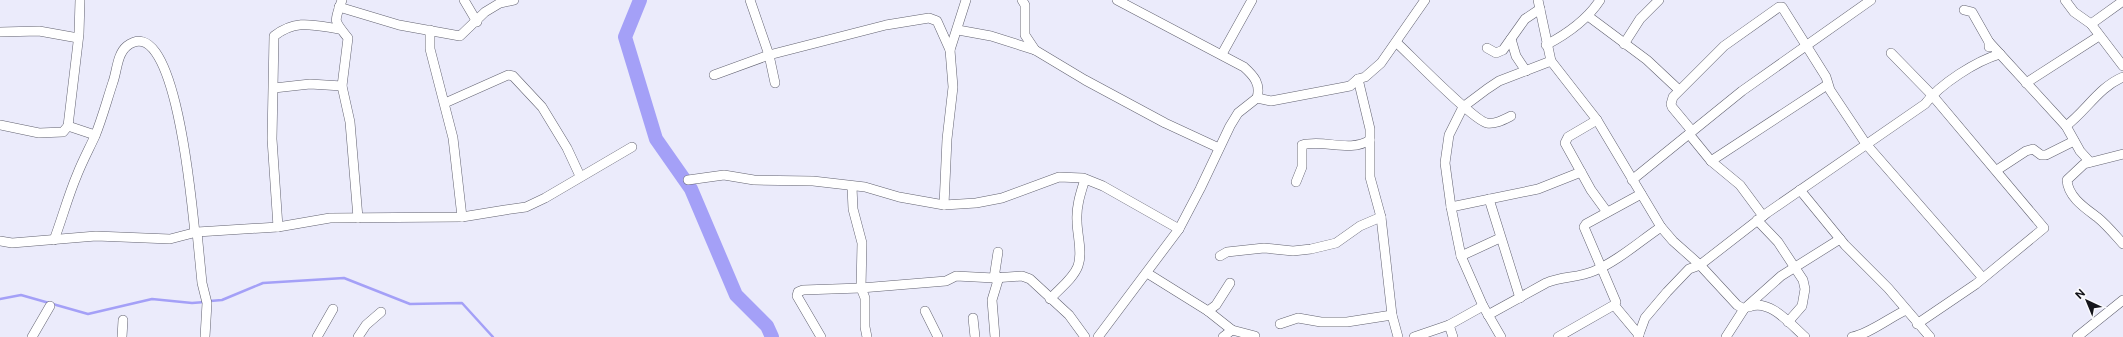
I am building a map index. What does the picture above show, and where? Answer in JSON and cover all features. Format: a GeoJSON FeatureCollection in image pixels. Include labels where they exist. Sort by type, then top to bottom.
{"type":"FeatureCollection","features":[{"type":"Feature","properties":{"kind":"street"},"geometry":{"type":"LineString","coordinates":[[0,125],[39,133],[63,132],[68,126],[78,38],[80,0]]}},
{"type":"Feature","properties":{"kind":"street"},"geometry":{"type":"LineString","coordinates":[[464,0],[477,22]]}},
{"type":"Feature","properties":{"kind":"street"},"geometry":{"type":"LineString","coordinates":[[358,218],[350,122],[342,86],[348,38],[336,24],[335,18],[340,4],[399,25],[430,30],[451,36],[460,36],[490,9],[500,3],[514,0]]}},
{"type":"Feature","properties":{"kind":"street"},"geometry":{"type":"LineString","coordinates":[[750,0],[769,55],[775,83]]}},
{"type":"Feature","properties":{"kind":"street"},"geometry":{"type":"LineString","coordinates":[[950,50],[958,30],[966,0]]}},
{"type":"Feature","properties":{"kind":"street"},"geometry":{"type":"LineString","coordinates":[[1022,0],[1025,5],[1025,35],[1035,50]]}},
{"type":"Feature","properties":{"kind":"street"},"geometry":{"type":"LineString","coordinates":[[1098,337],[1179,229],[1200,189],[1218,148],[1238,113],[1257,98],[1259,91],[1258,83],[1254,76],[1244,66],[1117,0]]}},
{"type":"Feature","properties":{"kind":"street"},"geometry":{"type":"LineString","coordinates":[[1222,54],[1252,0]]}},
{"type":"Feature","properties":{"kind":"street"},"geometry":{"type":"LineString","coordinates":[[1257,98],[1274,100],[1350,86],[1358,79],[1365,77],[1381,63],[1397,43],[1425,0]]}},
{"type":"Feature","properties":{"kind":"street"},"geometry":{"type":"LineString","coordinates":[[1546,45],[1561,37],[1588,16],[1600,0]]}},
{"type":"Feature","properties":{"kind":"street"},"geometry":{"type":"LineString","coordinates":[[1632,180],[1742,91],[1806,44],[1871,0]]}},
{"type":"Feature","properties":{"kind":"street"},"geometry":{"type":"LineString","coordinates":[[2065,0],[2074,12],[2091,24],[2123,66]]}},
{"type":"Feature","properties":{"kind":"street"},"geometry":{"type":"LineString","coordinates":[[1624,44],[1654,1]]}},
{"type":"Feature","properties":{"kind":"street"},"geometry":{"type":"LineString","coordinates":[[2091,24],[2123,1]]}},
{"type":"Feature","properties":{"kind":"street"},"geometry":{"type":"LineString","coordinates":[[1488,48],[1498,53],[1511,39],[1524,19],[1539,5]]}},
{"type":"Feature","properties":{"kind":"street"},"geometry":{"type":"LineString","coordinates":[[1539,5],[1546,45],[1551,61],[1598,120],[1661,227],[1673,241],[1700,265],[1737,305],[1744,309]]}},
{"type":"Feature","properties":{"kind":"street"},"geometry":{"type":"LineString","coordinates":[[1788,322],[1802,306],[1805,290],[1803,280],[1760,218],[1740,185],[1712,161],[1671,104],[1679,90],[1724,46],[1779,7],[1784,10],[1806,44],[1826,76],[1827,85],[1866,144],[1983,278]]}},
{"type":"Feature","properties":{"kind":"street"},"geometry":{"type":"LineString","coordinates":[[1964,10],[1972,12],[1989,42],[2066,126],[2080,151],[2090,162]]}},
{"type":"Feature","properties":{"kind":"street"},"geometry":{"type":"LineString","coordinates":[[1588,16],[1647,60],[1679,90]]}},
{"type":"Feature","properties":{"kind":"street"},"geometry":{"type":"LineString","coordinates":[[714,75],[769,55],[886,25],[929,18],[940,24],[950,50],[953,87],[946,147],[944,204]]}},
{"type":"Feature","properties":{"kind":"street"},"geometry":{"type":"LineString","coordinates":[[278,227],[272,139],[274,88],[272,52],[274,36],[288,26],[302,24],[340,29]]}},
{"type":"Feature","properties":{"kind":"street"},"geometry":{"type":"LineString","coordinates":[[430,30],[430,49],[453,138],[462,217]]}},
{"type":"Feature","properties":{"kind":"street"},"geometry":{"type":"LineString","coordinates":[[958,30],[991,36],[1035,50],[1085,80],[1165,123],[1218,148]]}},
{"type":"Feature","properties":{"kind":"street"},"geometry":{"type":"LineString","coordinates":[[0,32],[38,31],[78,38]]}},
{"type":"Feature","properties":{"kind":"street"},"geometry":{"type":"LineString","coordinates":[[2026,83],[2099,36]]}},
{"type":"Feature","properties":{"kind":"street"},"geometry":{"type":"LineString","coordinates":[[1511,39],[1516,56],[1526,71]]}},
{"type":"Feature","properties":{"kind":"street"},"geometry":{"type":"LineString","coordinates":[[54,240],[76,176],[95,135],[120,57],[126,46],[136,41],[146,42],[157,52],[168,74],[178,117],[189,182],[202,283],[207,302],[205,337]]}},
{"type":"Feature","properties":{"kind":"street"},"geometry":{"type":"LineString","coordinates":[[1989,42],[1991,57]]}},
{"type":"Feature","properties":{"kind":"street"},"geometry":{"type":"LineString","coordinates":[[1397,43],[1464,107],[1486,123],[1500,122],[1511,116]]}},
{"type":"Feature","properties":{"kind":"street"},"geometry":{"type":"LineString","coordinates":[[1891,53],[1932,95],[1997,170],[2044,228],[1983,278],[1917,324]]}},
{"type":"Feature","properties":{"kind":"street"},"geometry":{"type":"LineString","coordinates":[[1638,336],[1645,318],[1689,269],[1700,265],[1760,218],[1925,104],[1941,86],[1991,57],[2000,54]]}},
{"type":"Feature","properties":{"kind":"street"},"geometry":{"type":"LineString","coordinates":[[1501,337],[1482,306],[1461,256],[1451,207],[1445,163],[1449,135],[1464,107],[1499,81],[1551,61]]}},
{"type":"Feature","properties":{"kind":"street"},"geometry":{"type":"LineString","coordinates":[[445,103],[508,76],[513,76],[542,107],[567,148],[580,176]]}},
{"type":"Feature","properties":{"kind":"street"},"geometry":{"type":"LineString","coordinates":[[2066,126],[2098,93],[2114,81],[2123,77]]}},
{"type":"Feature","properties":{"kind":"street"},"geometry":{"type":"LineString","coordinates":[[1358,79],[1370,128],[1370,177],[1381,217],[1392,315],[1398,336],[1412,337],[1449,324],[1482,306]]}},
{"type":"Feature","properties":{"kind":"street"},"geometry":{"type":"LineString","coordinates":[[274,88],[310,84],[342,86]]}},
{"type":"Feature","properties":{"kind":"street"},"geometry":{"type":"LineString","coordinates":[[1712,161],[1827,85]]}},
{"type":"Feature","properties":{"kind":"street"},"geometry":{"type":"LineString","coordinates":[[1598,120],[1568,137],[1565,143],[1591,190],[1607,212]]}},
{"type":"Feature","properties":{"kind":"street"},"geometry":{"type":"LineString","coordinates":[[68,126],[95,135]]}},
{"type":"Feature","properties":{"kind":"street"},"geometry":{"type":"LineString","coordinates":[[1296,182],[1302,167],[1302,145],[1313,142],[1348,146],[1362,145],[1370,140]]}},
{"type":"Feature","properties":{"kind":"street"},"geometry":{"type":"LineString","coordinates":[[1997,170],[2026,151],[2033,150],[2042,155],[2046,155],[2074,141]]}},
{"type":"Feature","properties":{"kind":"street"},"geometry":{"type":"LineString","coordinates":[[0,241],[12,242],[54,240],[96,236],[170,238],[196,233],[278,227],[314,220],[462,217],[526,207],[632,147]]}},
{"type":"Feature","properties":{"kind":"street"},"geometry":{"type":"LineString","coordinates":[[2123,154],[2084,164],[2070,175],[2067,180],[2067,186],[2085,209],[2097,217],[2123,244]]}},
{"type":"Feature","properties":{"kind":"street"},"geometry":{"type":"LineString","coordinates":[[1451,207],[1538,189],[1581,172]]}},
{"type":"Feature","properties":{"kind":"street"},"geometry":{"type":"LineString","coordinates":[[688,180],[724,175],[754,180],[813,181],[852,187],[865,187],[899,197],[944,204],[976,203],[1002,198],[1059,177],[1085,179],[1103,186],[1179,229]]}},
{"type":"Feature","properties":{"kind":"street"},"geometry":{"type":"LineString","coordinates":[[1050,299],[1075,272],[1078,266],[1079,239],[1076,220],[1078,200],[1085,179]]}},
{"type":"Feature","properties":{"kind":"street"},"geometry":{"type":"LineString","coordinates":[[852,187],[853,209],[862,243],[861,288],[864,298],[864,327],[867,337]]}},
{"type":"Feature","properties":{"kind":"street"},"geometry":{"type":"LineString","coordinates":[[1800,190],[1840,239],[1888,288],[1917,324],[1930,337]]}},
{"type":"Feature","properties":{"kind":"street"},"geometry":{"type":"LineString","coordinates":[[1558,337],[1614,305],[1616,300],[1584,231],[1584,227],[1607,212],[1641,194]]}},
{"type":"Feature","properties":{"kind":"street"},"geometry":{"type":"LineString","coordinates":[[1489,199],[1520,298]]}},
{"type":"Feature","properties":{"kind":"street"},"geometry":{"type":"LineString","coordinates":[[1220,256],[1228,252],[1266,248],[1293,251],[1336,243],[1360,226],[1381,217]]}},
{"type":"Feature","properties":{"kind":"street"},"geometry":{"type":"LineString","coordinates":[[1488,315],[1556,279],[1579,277],[1602,267],[1661,227]]}},
{"type":"Feature","properties":{"kind":"street"},"geometry":{"type":"LineString","coordinates":[[1461,256],[1500,238]]}},
{"type":"Feature","properties":{"kind":"street"},"geometry":{"type":"LineString","coordinates":[[1726,337],[1744,309],[1793,267],[1840,239]]}},
{"type":"Feature","properties":{"kind":"street"},"geometry":{"type":"LineString","coordinates":[[995,337],[992,300],[997,277],[998,252]]}},
{"type":"Feature","properties":{"kind":"street"},"geometry":{"type":"LineString","coordinates":[[1146,273],[1208,311],[1232,330],[1255,336]]}},
{"type":"Feature","properties":{"kind":"street"},"geometry":{"type":"LineString","coordinates":[[821,337],[797,296],[798,292],[803,290],[861,288],[946,281],[956,276],[1022,276],[1030,280],[1069,315],[1086,337]]}},
{"type":"Feature","properties":{"kind":"street"},"geometry":{"type":"LineString","coordinates":[[1208,311],[1216,305],[1230,283]]}},
{"type":"Feature","properties":{"kind":"street"},"geometry":{"type":"LineString","coordinates":[[2077,337],[2123,300]]}},
{"type":"Feature","properties":{"kind":"street"},"geometry":{"type":"LineString","coordinates":[[1744,309],[1757,304],[1763,305],[1788,322],[1805,337]]}},
{"type":"Feature","properties":{"kind":"street"},"geometry":{"type":"LineString","coordinates":[[1614,305],[1638,336]]}},
{"type":"Feature","properties":{"kind":"street"},"geometry":{"type":"LineString","coordinates":[[32,337],[50,306]]}},
{"type":"Feature","properties":{"kind":"street"},"geometry":{"type":"LineString","coordinates":[[317,337],[333,310]]}},
{"type":"Feature","properties":{"kind":"street"},"geometry":{"type":"LineString","coordinates":[[1852,337],[1870,335],[1876,326],[1906,310]]}},
{"type":"Feature","properties":{"kind":"street"},"geometry":{"type":"LineString","coordinates":[[925,311],[938,337]]}},
{"type":"Feature","properties":{"kind":"street"},"geometry":{"type":"LineString","coordinates":[[358,337],[366,325],[380,312]]}},
{"type":"Feature","properties":{"kind":"street"},"geometry":{"type":"LineString","coordinates":[[1280,324],[1298,318],[1321,322],[1347,322],[1392,315]]}},
{"type":"Feature","properties":{"kind":"street"},"geometry":{"type":"LineString","coordinates":[[973,318],[975,337]]}},
{"type":"Feature","properties":{"kind":"street"},"geometry":{"type":"LineString","coordinates":[[122,337],[123,320]]}},
{"type":"Feature","properties":{"kind":"street"},"geometry":{"type":"LineString","coordinates":[[1449,324],[1453,337]]}},
{"type":"Feature","properties":{"kind":"street"},"geometry":{"type":"LineString","coordinates":[[1224,337],[1232,330]]}},
{"type":"Feature","properties":{"kind":"waterway"},"geometry":{"type":"LineString","coordinates":[[640,0],[625,37],[656,139],[691,189],[736,295],[767,326],[772,337]]}},
{"type":"Feature","properties":{"kind":"waterway"},"geometry":{"type":"LineString","coordinates":[[210,301],[222,300],[263,283],[344,278],[410,304],[462,303],[493,337]]}},
{"type":"Feature","properties":{"kind":"waterway"},"geometry":{"type":"LineString","coordinates":[[0,299],[21,295],[88,314],[152,299],[192,303],[205,302]]}}]}
